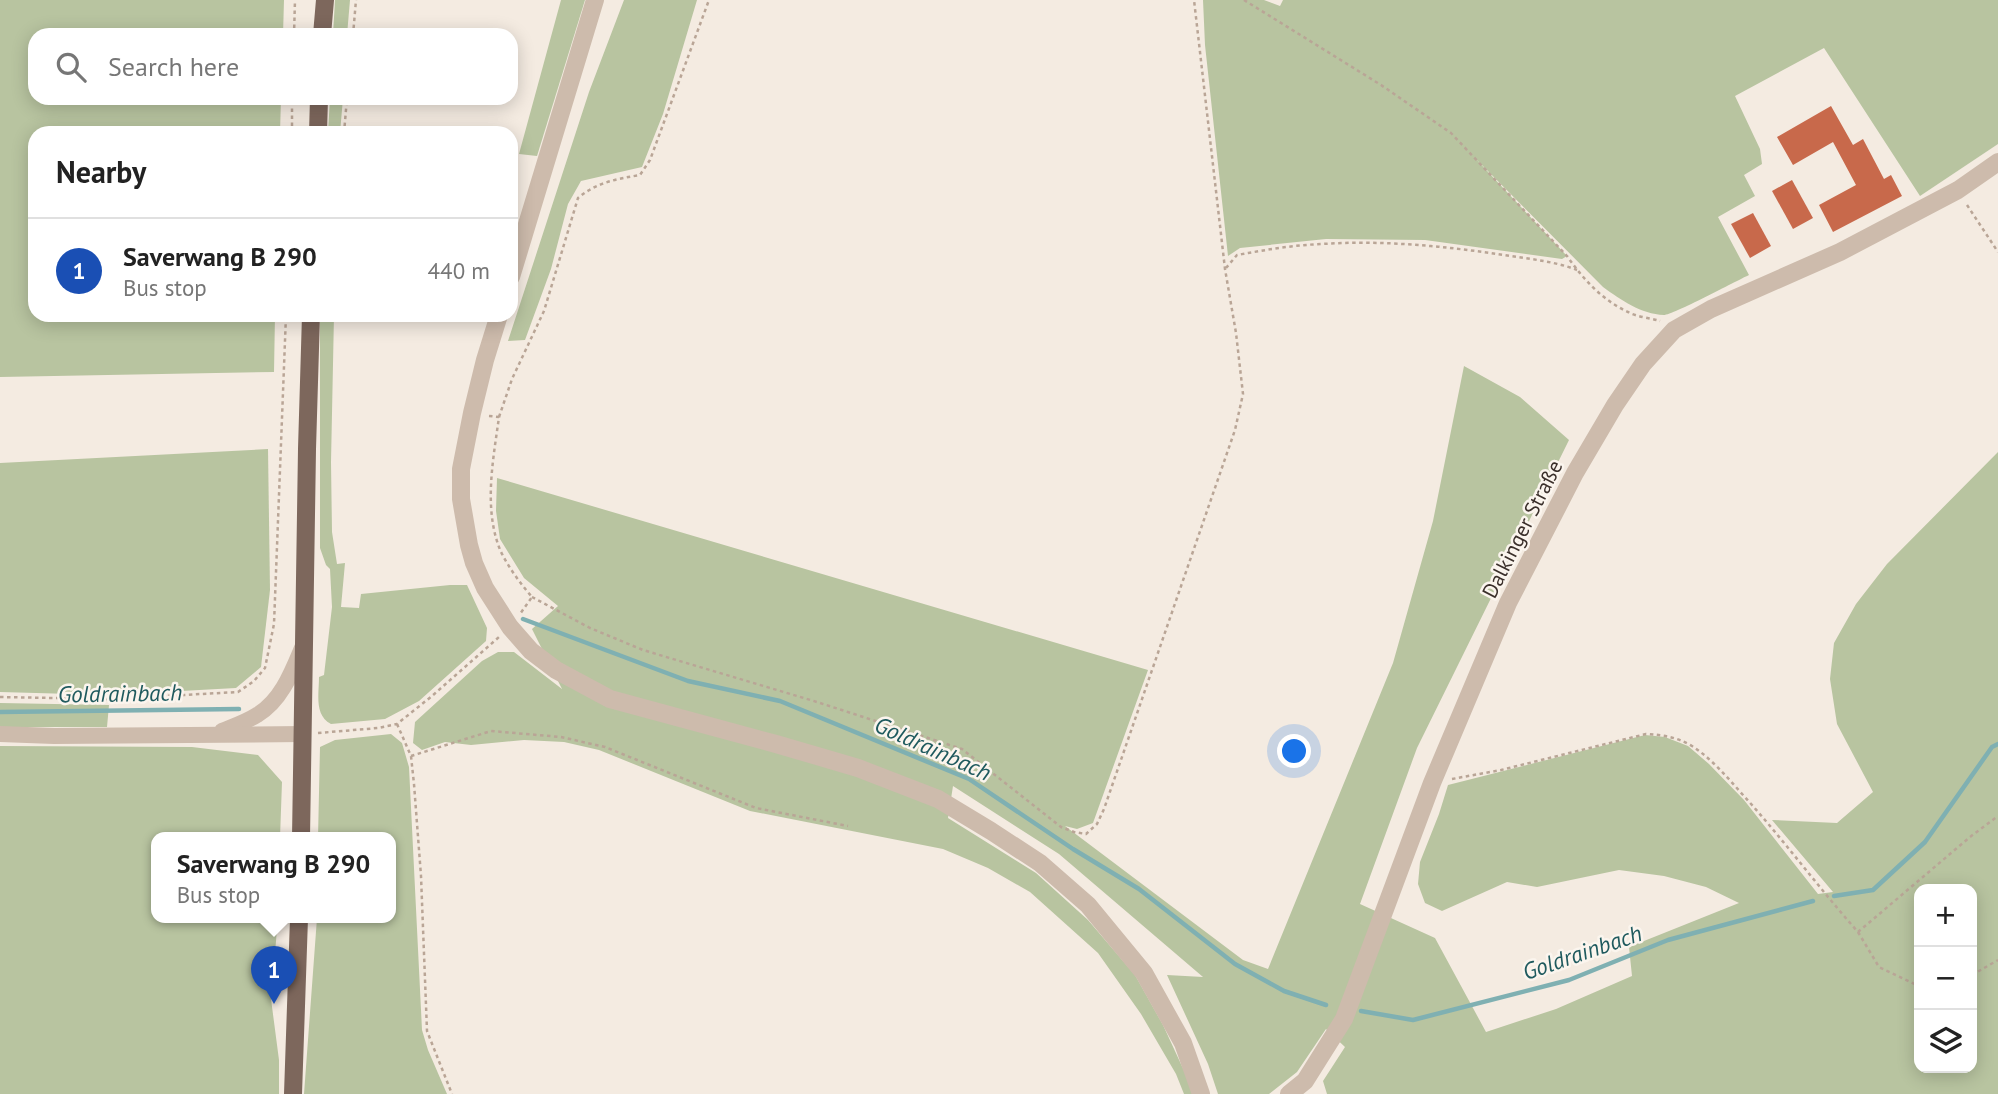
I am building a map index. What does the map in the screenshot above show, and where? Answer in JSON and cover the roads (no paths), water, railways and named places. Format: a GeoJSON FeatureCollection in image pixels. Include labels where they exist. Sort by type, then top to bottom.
{"type":"FeatureCollection","features":[{"type":"Feature","properties":{"kind":"main road"},"geometry":{"type":"LineString","coordinates":[[323,28],[326,0]]}},
{"type":"Feature","properties":{"kind":"main road"},"geometry":{"type":"LineString","coordinates":[[318,126],[319,105]]}},
{"type":"Feature","properties":{"kind":"main road"},"geometry":{"type":"LineString","coordinates":[[301,832],[311,322]]}},
{"type":"Feature","properties":{"kind":"main road"},"geometry":{"type":"LineString","coordinates":[[293,1094],[299,923]]}},
{"type":"Feature","properties":{"kind":"street"},"geometry":{"type":"LineString","coordinates":[[518,254],[595,0]]}},
{"type":"Feature","properties":{"kind":"street","name":"Dalkinger Straße"},"geometry":{"type":"LineString","coordinates":[[1289,1094],[1305,1081],[1344,1019],[1432,783],[1508,603],[1575,473],[1615,405],[1643,365],[1674,330],[1711,309],[1840,252],[1958,190],[1998,162]]}},
{"type":"Feature","properties":{"kind":"street"},"geometry":{"type":"LineString","coordinates":[[497,322],[472,413],[461,469],[461,499],[469,545],[485,588],[510,627],[531,652],[556,670],[610,699],[858,768],[937,799],[992,831],[1040,863],[1088,905],[1144,973],[1183,1042],[1200,1094]]}},
{"type":"Feature","properties":{"kind":"street"},"geometry":{"type":"LineString","coordinates":[[217,734],[258,715],[273,702],[290,677],[303,646]]}},
{"type":"Feature","properties":{"kind":"street"},"geometry":{"type":"LineString","coordinates":[[0,734],[303,734]]}},
{"type":"Feature","properties":{"kind":"waterway","name":"Goldrainbach"},"geometry":{"type":"LineString","coordinates":[[523,619],[688,681],[780,701],[969,779],[1073,849],[1139,889],[1235,964],[1284,991],[1326,1005]]}},
{"type":"Feature","properties":{"kind":"waterway","name":"Goldrainbach"},"geometry":{"type":"LineString","coordinates":[[0,712],[239,709]]}},
{"type":"Feature","properties":{"kind":"waterway","name":"Goldrainbach"},"geometry":{"type":"LineString","coordinates":[[1834,896],[1873,890],[1925,842],[1992,747],[1998,744]]}},
{"type":"Feature","properties":{"kind":"waterway","name":"Goldrainbach"},"geometry":{"type":"LineString","coordinates":[[1361,1011],[1413,1020],[1569,980],[1668,940],[1813,901]]}},
{"type":"Feature","properties":{"kind":"place","name":"Saverwang B 290"},"geometry":{"type":"Point","coordinates":[274,1004]}}]}
